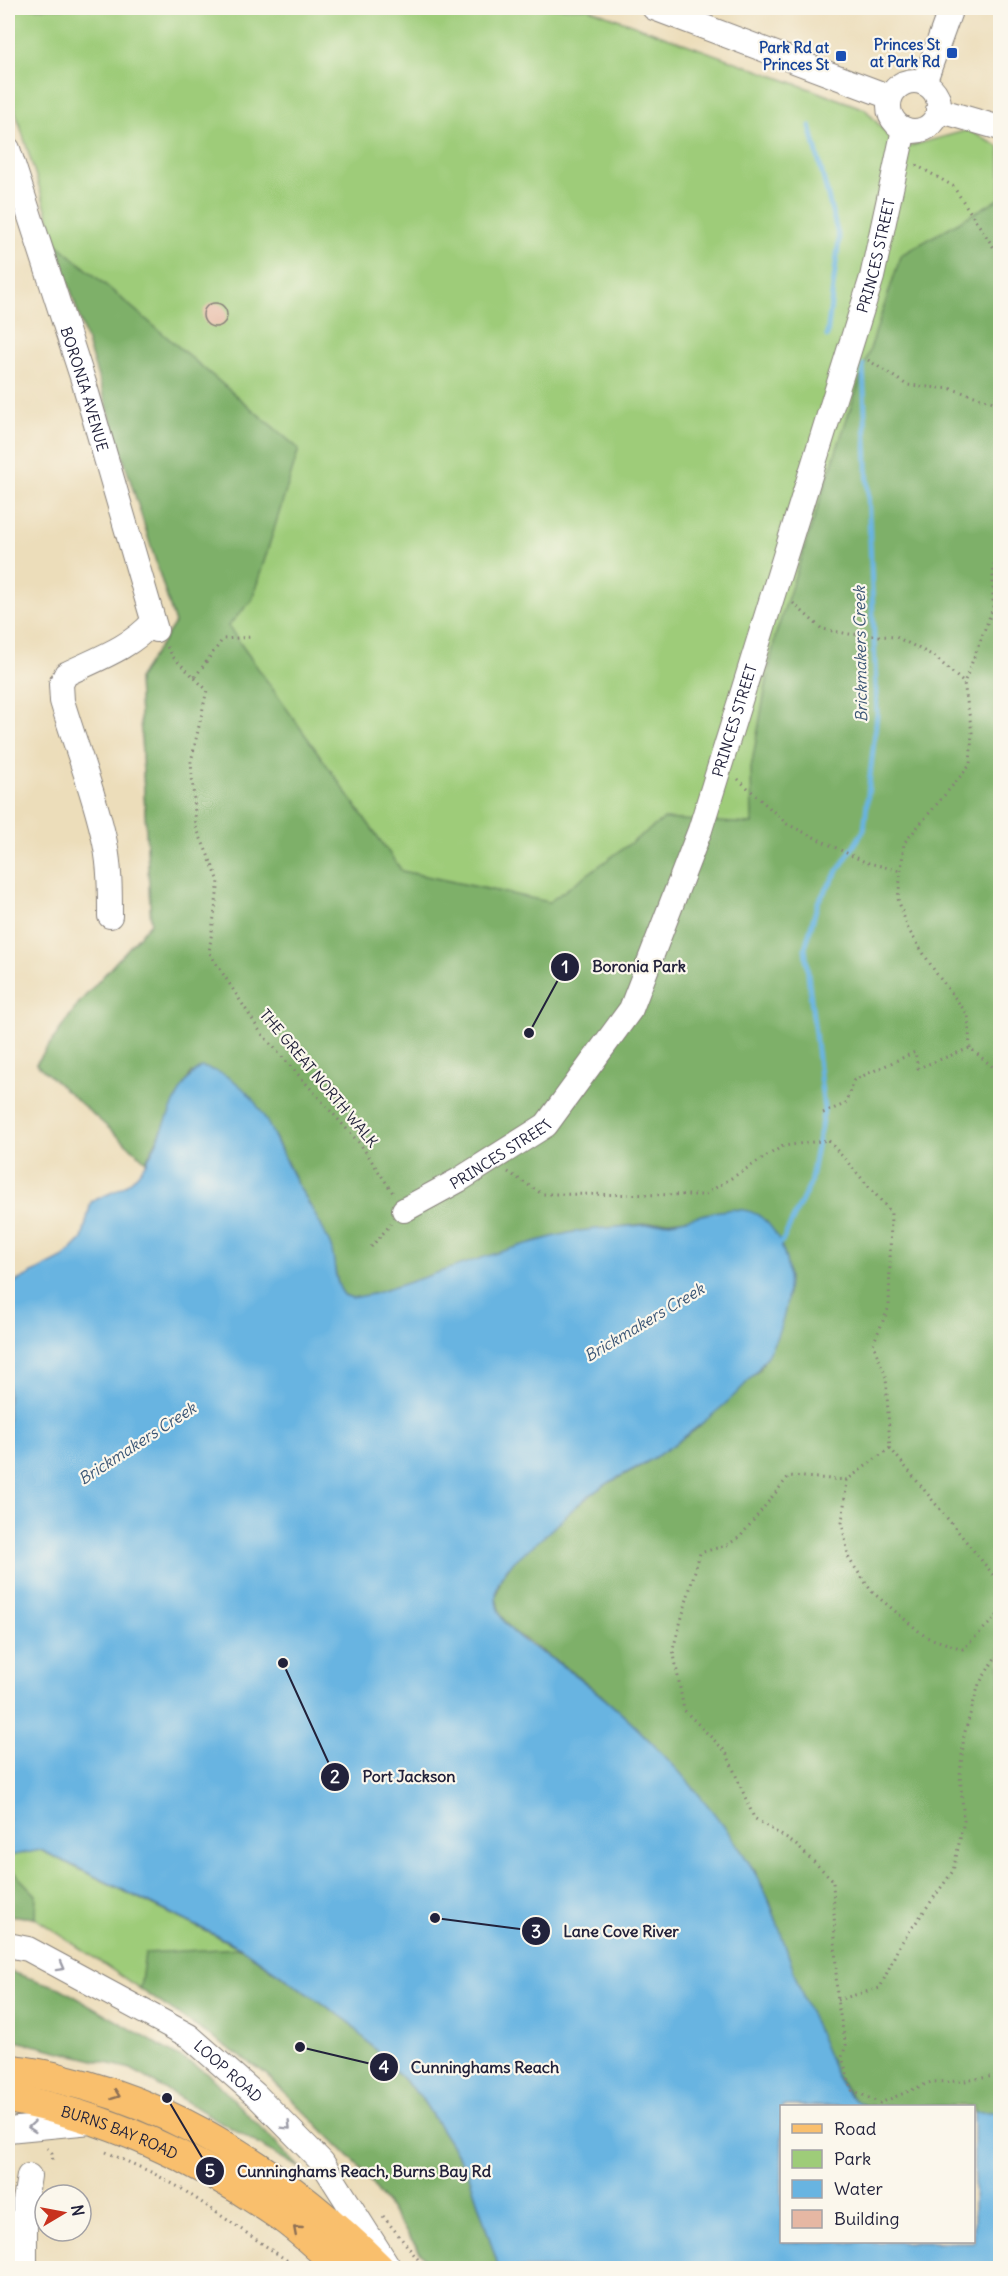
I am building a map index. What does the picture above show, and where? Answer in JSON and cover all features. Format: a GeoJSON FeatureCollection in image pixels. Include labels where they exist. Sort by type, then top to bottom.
{"type":"FeatureCollection","features":[{"type":"Feature","properties":{"kind":"main road","name":"BURNS BAY ROAD"},"geometry":{"type":"LineString","coordinates":[[8,2069],[60,2078],[111,2093],[155,2110],[205,2134],[249,2159],[290,2189],[379,2268]]}},
{"type":"Feature","properties":{"kind":"main road","name":"BURNS BAY ROAD"},"geometry":{"type":"LineString","coordinates":[[8,2098],[38,2103],[99,2135],[171,2151],[234,2186],[280,2216],[341,2268]]}},
{"type":"Feature","properties":{"kind":"street"},"geometry":{"type":"LineString","coordinates":[[654,8],[891,97]]}},
{"type":"Feature","properties":{"kind":"street"},"geometry":{"type":"LineString","coordinates":[[924,83],[951,8]]}},
{"type":"Feature","properties":{"kind":"street"},"geometry":{"type":"LineString","coordinates":[[908,81],[924,83],[935,92],[938,99],[938,110],[934,121],[928,126],[912,131],[904,129],[893,119],[889,104],[891,97],[894,90],[908,81]]}},
{"type":"Feature","properties":{"kind":"street"},"geometry":{"type":"LineString","coordinates":[[938,110],[1000,128]]}},
{"type":"Feature","properties":{"kind":"street","name":"PRINCES STREET"},"geometry":{"type":"LineString","coordinates":[[404,1210],[492,1161],[546,1125],[631,1009],[700,830],[721,764],[872,277],[904,129]]}},
{"type":"Feature","properties":{"kind":"street","name":"BORONIA AVENUE"},"geometry":{"type":"LineString","coordinates":[[8,149],[84,383],[154,626]]}},
{"type":"Feature","properties":{"kind":"street"},"geometry":{"type":"LineString","coordinates":[[110,916],[110,880],[105,844],[95,804],[62,701],[61,684],[66,674],[130,644],[154,626]]}},
{"type":"Feature","properties":{"kind":"street","name":"LOOP ROAD"},"geometry":{"type":"LineString","coordinates":[[8,1945],[28,1949],[189,2036],[255,2094],[322,2162],[389,2268]]}},
{"type":"Feature","properties":{"kind":"street"},"geometry":{"type":"LineString","coordinates":[[8,2130],[99,2135]]}},
{"type":"Feature","properties":{"kind":"street"},"geometry":{"type":"LineString","coordinates":[[25,2268],[25,2201],[29,2176]]}},
{"type":"Feature","properties":{"kind":"path"},"geometry":{"type":"LineString","coordinates":[[899,156],[953,186],[1000,257]]}},
{"type":"Feature","properties":{"kind":"path"},"geometry":{"type":"LineString","coordinates":[[850,347],[907,385],[951,389],[1000,404]]}},
{"type":"Feature","properties":{"kind":"path"},"geometry":{"type":"LineString","coordinates":[[1000,484],[993,608],[964,683],[972,732],[970,765],[904,843],[898,899],[908,929],[936,973],[969,1016],[970,1048],[1000,1073]]}},
{"type":"Feature","properties":{"kind":"path"},"geometry":{"type":"LineString","coordinates":[[775,588],[822,628],[849,634],[896,638],[934,656],[964,683]]}},
{"type":"Feature","properties":{"kind":"path","name":"THE GREAT NORTH WALK"},"geometry":{"type":"LineString","coordinates":[[154,626],[174,658],[207,690],[191,762],[196,827],[219,881],[209,952],[261,1033],[361,1145],[404,1210]]}},
{"type":"Feature","properties":{"kind":"path"},"geometry":{"type":"LineString","coordinates":[[195,677],[223,639],[253,638]]}},
{"type":"Feature","properties":{"kind":"path"},"geometry":{"type":"LineString","coordinates":[[721,764],[787,824],[865,862],[901,871]]}},
{"type":"Feature","properties":{"kind":"path"},"geometry":{"type":"LineString","coordinates":[[823,1113],[845,1104],[854,1080],[915,1052],[918,1068],[970,1048]]}},
{"type":"Feature","properties":{"kind":"path"},"geometry":{"type":"LineString","coordinates":[[492,1161],[542,1194],[704,1195],[783,1146],[828,1140],[891,1212],[889,1307],[873,1344],[886,1377],[890,1448],[1000,1583]]}},
{"type":"Feature","properties":{"kind":"path"},"geometry":{"type":"LineString","coordinates":[[371,1247],[404,1210]]}},
{"type":"Feature","properties":{"kind":"path"},"geometry":{"type":"LineString","coordinates":[[890,1448],[848,1480],[789,1476],[740,1537],[727,1545],[700,1553],[673,1649],[684,1710],[726,1752],[754,1818],[795,1844],[833,1880],[837,2000],[846,2045],[842,2057],[852,2090],[880,2103],[931,2082],[965,2081],[1000,2075]]}},
{"type":"Feature","properties":{"kind":"path"},"geometry":{"type":"LineString","coordinates":[[848,1480],[842,1523],[849,1559],[872,1592],[926,1637],[963,1649],[1000,1613]]}},
{"type":"Feature","properties":{"kind":"path"},"geometry":{"type":"LineString","coordinates":[[837,2000],[880,1988],[899,1946],[953,1871],[964,1821],[960,1775],[964,1735],[979,1684],[1000,1650]]}},
{"type":"Feature","properties":{"kind":"path"},"geometry":{"type":"LineString","coordinates":[[99,2135],[298,2268]]}},
{"type":"Feature","properties":{"kind":"green space"},"geometry":{"type":"Polygon","coordinates":[[[8,8],[587,8],[865,109],[900,149],[968,130],[1000,147],[1000,2112],[975,2112],[975,2105],[866,2105],[529,1244],[409,1284],[159,1140],[36,1064],[79,1003],[151,923],[138,679],[175,623],[8,87],[8,8]]]}},
{"type":"Feature","properties":{"kind":"green space"},"geometry":{"type":"Polygon","coordinates":[[[1000,198],[1000,2112],[975,2112],[975,2105],[864,2105],[855,2101],[837,2077],[804,2001],[770,1902],[755,1871],[667,1760],[599,1693],[510,1629],[500,1614],[496,1597],[501,1578],[514,1560],[601,1487],[644,1464],[694,1431],[760,1369],[779,1329],[788,1295],[789,1278],[784,1252],[766,1221],[688,1219],[574,1232],[529,1244],[409,1284],[352,1298],[344,1295],[339,1289],[331,1249],[325,1234],[275,1137],[191,1073],[146,1161],[36,1064],[79,1003],[151,923],[138,679],[175,623],[56,243],[299,449],[252,600],[228,626],[402,871],[549,902],[664,819],[752,824],[751,768],[775,637],[901,255],[1000,198]]]}},
{"type":"Feature","properties":{"kind":"green space"},"geometry":{"type":"Polygon","coordinates":[[[40,1850],[240,1948],[348,2021],[487,2236],[499,2268],[432,2268],[359,2166],[265,2073],[35,1918],[8,1915],[8,1856],[40,1850]]]}},
{"type":"Feature","properties":{"kind":"green space"},"geometry":{"type":"Polygon","coordinates":[[[8,1866],[36,1895],[35,1918],[8,1915],[8,1866]]]}},
{"type":"Feature","properties":{"kind":"green space"},"geometry":{"type":"Polygon","coordinates":[[[240,1948],[348,2021],[422,2099],[468,2172],[499,2268],[432,2268],[359,2166],[265,2073],[140,1989],[145,1953],[240,1948]]]}},
{"type":"Feature","properties":{"kind":"green space"},"geometry":{"type":"Polygon","coordinates":[[[8,1971],[60,1988],[207,2073],[301,2169],[131,2069],[8,2039],[8,1971]]]}},
{"type":"Feature","properties":{"kind":"water"},"geometry":{"type":"Polygon","coordinates":[[[201,1067],[220,1073],[235,1082],[259,1108],[327,1237],[333,1253],[340,1290],[344,1295],[352,1298],[373,1294],[520,1246],[569,1233],[671,1222],[730,1210],[753,1212],[775,1232],[786,1260],[788,1289],[779,1331],[760,1366],[748,1382],[701,1424],[658,1455],[594,1492],[519,1557],[500,1579],[496,1598],[498,1609],[502,1619],[516,1635],[605,1699],[657,1748],[725,1828],[765,1891],[804,2000],[836,2076],[849,2095],[864,2105],[780,2105],[780,2243],[975,2243],[975,2112],[1000,2112],[1000,2268],[499,2268],[468,2172],[422,2099],[348,2021],[240,1947],[41,1850],[8,1856],[8,1283],[15,1282],[64,1257],[82,1239],[91,1202],[123,1187],[143,1168],[173,1105],[190,1077],[201,1067]]]}},
{"type":"Feature","properties":{"kind":"building"},"geometry":{"type":"Polygon","coordinates":[[[215,303],[223,307],[227,315],[223,323],[215,327],[207,323],[203,315],[207,307],[215,303]]]}},
{"type":"Feature","properties":{"kind":"waterway","name":"Brickmakers Creek"},"geometry":{"type":"LineString","coordinates":[[810,126],[839,239],[827,336]]}},
{"type":"Feature","properties":{"kind":"waterway","name":"Brickmakers Creek"},"geometry":{"type":"LineString","coordinates":[[775,1247],[783,1240],[810,1184],[824,1110],[805,948],[818,902],[864,830],[877,714],[863,365]]}},
{"type":"Feature","properties":{"kind":"place","name":"Princes St at Park Rd"},"geometry":{"type":"Point","coordinates":[952,53]}},
{"type":"Feature","properties":{"kind":"place","name":"Park Rd at Princes St"},"geometry":{"type":"Point","coordinates":[841,56]}},
{"type":"Feature","properties":{"kind":"place","name":"Boronia Park"},"geometry":{"type":"Point","coordinates":[529,1033]}},
{"type":"Feature","properties":{"kind":"place","name":"Port Jackson"},"geometry":{"type":"Point","coordinates":[283,1663]}},
{"type":"Feature","properties":{"kind":"place","name":"Lane Cove River"},"geometry":{"type":"Point","coordinates":[435,1918]}},
{"type":"Feature","properties":{"kind":"place","name":"Cunninghams Reach"},"geometry":{"type":"Point","coordinates":[300,2047]}},
{"type":"Feature","properties":{"kind":"place","name":"Cunninghams Reach, Burns Bay Rd"},"geometry":{"type":"Point","coordinates":[167,2098]}}]}
